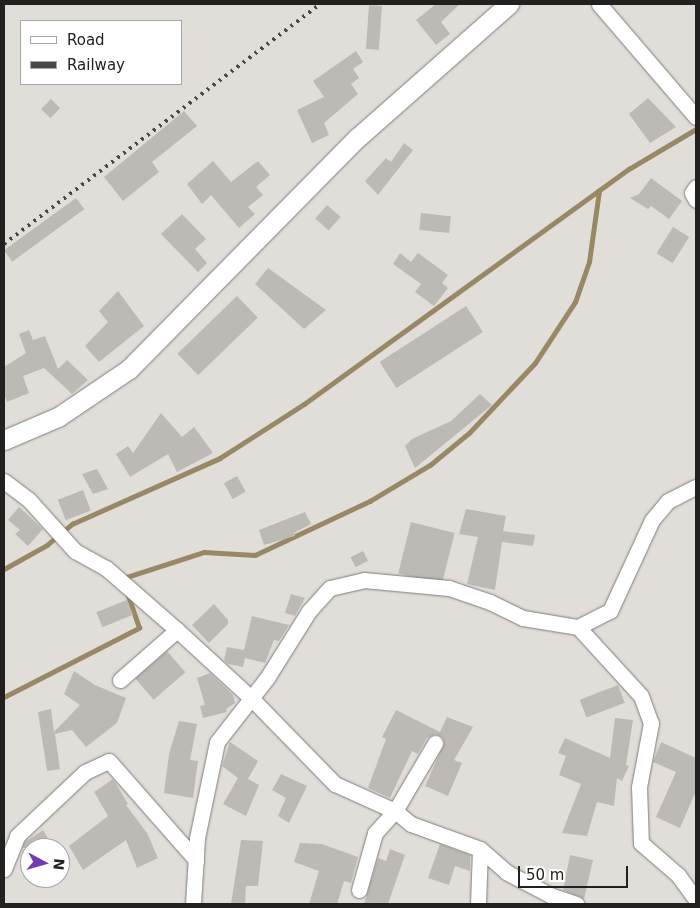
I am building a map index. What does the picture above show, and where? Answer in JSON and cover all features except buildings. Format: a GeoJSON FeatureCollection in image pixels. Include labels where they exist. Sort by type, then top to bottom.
{"type":"FeatureCollection","features":[{"type":"Feature","properties":{"kind":"street"},"geometry":{"type":"LineString","coordinates":[[4,440],[58,417],[130,368],[357,138],[509,4]]}},
{"type":"Feature","properties":{"kind":"street"},"geometry":{"type":"LineString","coordinates":[[599,4],[696,117]]}},
{"type":"Feature","properties":{"kind":"street"},"geometry":{"type":"LineString","coordinates":[[696,187],[692,193],[696,200]]}},
{"type":"Feature","properties":{"kind":"street"},"geometry":{"type":"LineString","coordinates":[[4,481],[29,500],[65,543],[113,575],[177,630],[252,699],[335,784],[395,811],[411,824],[480,849],[506,872],[550,895],[576,904]]}},
{"type":"Feature","properties":{"kind":"street"},"geometry":{"type":"LineString","coordinates":[[194,904],[196,860],[203,802],[217,742],[252,699],[309,610],[330,588],[364,580],[449,588],[490,602],[523,618],[578,627],[610,611],[652,520],[668,501],[696,487]]}},
{"type":"Feature","properties":{"kind":"street"},"geometry":{"type":"LineString","coordinates":[[578,627],[641,696],[651,724],[639,787],[641,844],[678,875],[696,900]]}},
{"type":"Feature","properties":{"kind":"street"},"geometry":{"type":"LineString","coordinates":[[120,680],[177,630]]}},
{"type":"Feature","properties":{"kind":"street"},"geometry":{"type":"LineString","coordinates":[[359,890],[375,833],[395,811],[435,743]]}},
{"type":"Feature","properties":{"kind":"street"},"geometry":{"type":"LineString","coordinates":[[4,869],[17,836],[85,772],[109,761],[196,860]]}},
{"type":"Feature","properties":{"kind":"street"},"geometry":{"type":"LineString","coordinates":[[478,904],[480,849]]}},
{"type":"Feature","properties":{"kind":"waterway"},"geometry":{"type":"LineString","coordinates":[[4,569],[47,545],[72,524],[220,458],[304,404],[629,169],[696,129]]}},
{"type":"Feature","properties":{"kind":"waterway"},"geometry":{"type":"LineString","coordinates":[[124,578],[204,552],[255,555],[370,501],[430,465],[469,433],[535,363],[575,302],[589,262],[599,191]]}},
{"type":"Feature","properties":{"kind":"waterway"},"geometry":{"type":"LineString","coordinates":[[4,697],[139,628],[127,594]]}},
{"type":"Feature","properties":{"kind":"railway"},"geometry":{"type":"LineString","coordinates":[[4,244],[320,4]]}}]}
